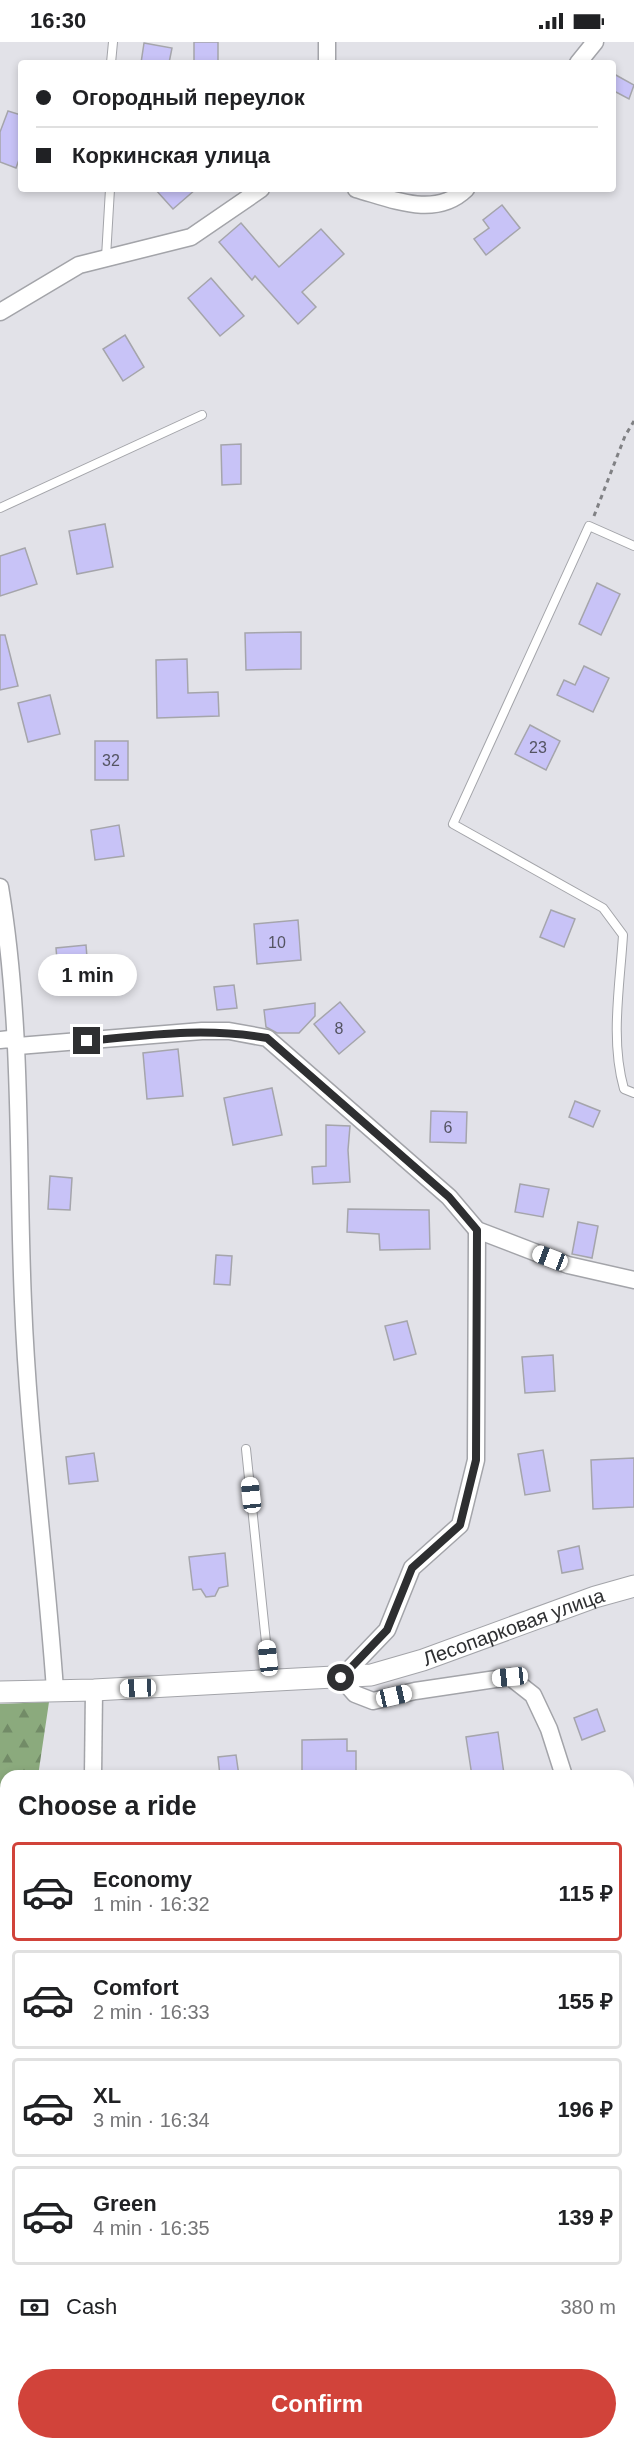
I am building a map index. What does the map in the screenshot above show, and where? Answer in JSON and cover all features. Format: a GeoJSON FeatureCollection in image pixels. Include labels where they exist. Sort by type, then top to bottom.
{"type":"FeatureCollection","features":[{"type":"Feature","properties":{"kind":"street"},"geometry":{"type":"LineString","coordinates":[[327,42],[327,60]]}},
{"type":"Feature","properties":{"kind":"street"},"geometry":{"type":"LineString","coordinates":[[580,60],[595,42]]}},
{"type":"Feature","properties":{"kind":"street"},"geometry":{"type":"LineString","coordinates":[[0,312],[79,265],[191,237],[257,192]]}},
{"type":"Feature","properties":{"kind":"street"},"geometry":{"type":"LineString","coordinates":[[367,192],[420,206],[454,201],[463,192]]}},
{"type":"Feature","properties":{"kind":"street"},"geometry":{"type":"LineString","coordinates":[[0,887],[10,948],[18,1046],[23,1302],[32,1449],[55,1690]]}},
{"type":"Feature","properties":{"kind":"street"},"geometry":{"type":"LineString","coordinates":[[0,1040],[10,1039],[18,1046],[202,1031],[229,1031],[267,1038],[449,1197],[477,1230],[568,1265],[634,1281]]}},
{"type":"Feature","properties":{"kind":"street"},"geometry":{"type":"LineString","coordinates":[[477,1230],[476,1460],[460,1525],[412,1568],[387,1630],[341,1678],[355,1694],[373,1701],[426,1689],[510,1677],[533,1695],[549,1730],[562,1770]]}},
{"type":"Feature","properties":{"kind":"street","name":"Лесопарковая улица"},"geometry":{"type":"LineString","coordinates":[[0,1692],[270,1682],[371,1675],[423,1659],[595,1597],[634,1586]]}},
{"type":"Feature","properties":{"kind":"street"},"geometry":{"type":"LineString","coordinates":[[93,1770],[94,1690]]}},
{"type":"Feature","properties":{"kind":"lane"},"geometry":{"type":"LineString","coordinates":[[111,60],[113,42]]}},
{"type":"Feature","properties":{"kind":"lane"},"geometry":{"type":"LineString","coordinates":[[106,257],[110,192]]}},
{"type":"Feature","properties":{"kind":"lane"},"geometry":{"type":"LineString","coordinates":[[0,508],[202,415]]}},
{"type":"Feature","properties":{"kind":"lane"},"geometry":{"type":"LineString","coordinates":[[634,546],[589,526],[453,824],[603,908],[623,935],[618,1006],[619,1069],[624,1089],[634,1093]]}},
{"type":"Feature","properties":{"kind":"lane"},"geometry":{"type":"LineString","coordinates":[[246,1449],[270,1682]]}},
{"type":"Feature","properties":{"kind":"path"},"geometry":{"type":"LineString","coordinates":[[589,526],[625,436],[634,421]]}},
{"type":"Feature","properties":{"kind":"green space"},"geometry":{"type":"Polygon","coordinates":[[[49,1702],[39,1770],[0,1770],[0,1704],[49,1702]]]}},
{"type":"Feature","properties":{"kind":"building"},"geometry":{"type":"Polygon","coordinates":[[[194,42],[218,42],[218,60],[194,60],[194,42]]]}},
{"type":"Feature","properties":{"kind":"building"},"geometry":{"type":"Polygon","coordinates":[[[144,43],[172,48],[170,60],[141,60],[144,43]]]}},
{"type":"Feature","properties":{"kind":"building"},"geometry":{"type":"Polygon","coordinates":[[[616,75],[634,85],[629,99],[616,92],[616,75]]]}},
{"type":"Feature","properties":{"kind":"building"},"geometry":{"type":"Polygon","coordinates":[[[8,111],[18,114],[16,168],[0,162],[0,132],[8,111]]]}},
{"type":"Feature","properties":{"kind":"building"},"geometry":{"type":"Polygon","coordinates":[[[158,192],[193,192],[173,209],[158,192]]]}},
{"type":"Feature","properties":{"kind":"building"},"geometry":{"type":"Polygon","coordinates":[[[502,205],[520,228],[486,255],[474,239],[489,228],[483,220],[502,205]]]}},
{"type":"Feature","properties":{"kind":"building"},"geometry":{"type":"Polygon","coordinates":[[[241,223],[279,267],[321,229],[344,254],[302,292],[316,307],[298,324],[255,276],[252,280],[219,242],[241,223]]]}},
{"type":"Feature","properties":{"kind":"building"},"geometry":{"type":"Polygon","coordinates":[[[211,278],[244,316],[220,336],[188,298],[211,278]]]}},
{"type":"Feature","properties":{"kind":"building"},"geometry":{"type":"Polygon","coordinates":[[[125,335],[144,367],[123,381],[103,349],[125,335]]]}},
{"type":"Feature","properties":{"kind":"building"},"geometry":{"type":"Polygon","coordinates":[[[241,444],[241,484],[222,485],[221,445],[241,444]]]}},
{"type":"Feature","properties":{"kind":"building"},"geometry":{"type":"Polygon","coordinates":[[[105,524],[113,567],[77,574],[69,531],[105,524]]]}},
{"type":"Feature","properties":{"kind":"building"},"geometry":{"type":"Polygon","coordinates":[[[25,548],[37,584],[0,596],[0,556],[25,548]]]}},
{"type":"Feature","properties":{"kind":"building"},"geometry":{"type":"Polygon","coordinates":[[[597,583],[620,594],[601,635],[579,624],[597,583]]]}},
{"type":"Feature","properties":{"kind":"building"},"geometry":{"type":"Polygon","coordinates":[[[301,632],[301,669],[246,670],[245,633],[301,632]]]}},
{"type":"Feature","properties":{"kind":"building"},"geometry":{"type":"Polygon","coordinates":[[[0,635],[5,635],[18,686],[0,690],[0,635]]]}},
{"type":"Feature","properties":{"kind":"building"},"geometry":{"type":"Polygon","coordinates":[[[187,659],[188,693],[218,692],[219,716],[157,718],[156,660],[187,659]]]}},
{"type":"Feature","properties":{"kind":"building"},"geometry":{"type":"Polygon","coordinates":[[[584,666],[609,678],[593,712],[557,695],[564,680],[575,685],[584,666]]]}},
{"type":"Feature","properties":{"kind":"building"},"geometry":{"type":"Polygon","coordinates":[[[50,695],[60,734],[28,742],[18,703],[50,695]]]}},
{"type":"Feature","properties":{"kind":"building"},"geometry":{"type":"Polygon","coordinates":[[[530,725],[560,741],[546,770],[515,754],[530,725]]]}},
{"type":"Feature","properties":{"kind":"building"},"geometry":{"type":"Polygon","coordinates":[[[95,741],[128,741],[128,780],[95,780],[95,741]]]}},
{"type":"Feature","properties":{"kind":"building"},"geometry":{"type":"Polygon","coordinates":[[[119,825],[124,856],[95,860],[91,830],[119,825]]]}},
{"type":"Feature","properties":{"kind":"building"},"geometry":{"type":"Polygon","coordinates":[[[551,910],[575,919],[564,947],[540,937],[551,910]]]}},
{"type":"Feature","properties":{"kind":"building"},"geometry":{"type":"Polygon","coordinates":[[[298,920],[301,960],[257,964],[254,924],[298,920]]]}},
{"type":"Feature","properties":{"kind":"building"},"geometry":{"type":"Polygon","coordinates":[[[86,945],[89,982],[59,985],[56,948],[86,945]]]}},
{"type":"Feature","properties":{"kind":"building"},"geometry":{"type":"Polygon","coordinates":[[[234,985],[237,1008],[217,1010],[214,987],[234,985]]]}},
{"type":"Feature","properties":{"kind":"building"},"geometry":{"type":"Polygon","coordinates":[[[340,1002],[365,1032],[339,1054],[314,1024],[340,1002]]]}},
{"type":"Feature","properties":{"kind":"building"},"geometry":{"type":"Polygon","coordinates":[[[315,1003],[315,1016],[299,1033],[277,1033],[266,1027],[264,1010],[315,1003]]]}},
{"type":"Feature","properties":{"kind":"building"},"geometry":{"type":"Polygon","coordinates":[[[178,1049],[183,1096],[147,1099],[143,1053],[178,1049]]]}},
{"type":"Feature","properties":{"kind":"building"},"geometry":{"type":"Polygon","coordinates":[[[272,1088],[282,1135],[233,1145],[224,1098],[272,1088]]]}},
{"type":"Feature","properties":{"kind":"building"},"geometry":{"type":"Polygon","coordinates":[[[575,1101],[600,1111],[593,1127],[569,1117],[575,1101]]]}},
{"type":"Feature","properties":{"kind":"building"},"geometry":{"type":"Polygon","coordinates":[[[431,1111],[467,1112],[466,1143],[430,1142],[431,1111]]]}},
{"type":"Feature","properties":{"kind":"building"},"geometry":{"type":"Polygon","coordinates":[[[326,1125],[350,1126],[348,1150],[350,1182],[313,1184],[312,1167],[326,1166],[326,1125]]]}},
{"type":"Feature","properties":{"kind":"building"},"geometry":{"type":"Polygon","coordinates":[[[50,1176],[72,1178],[70,1210],[48,1209],[50,1176]]]}},
{"type":"Feature","properties":{"kind":"building"},"geometry":{"type":"Polygon","coordinates":[[[520,1184],[549,1189],[543,1217],[515,1212],[520,1184]]]}},
{"type":"Feature","properties":{"kind":"building"},"geometry":{"type":"Polygon","coordinates":[[[348,1209],[429,1210],[430,1249],[380,1250],[379,1234],[347,1232],[348,1209]]]}},
{"type":"Feature","properties":{"kind":"building"},"geometry":{"type":"Polygon","coordinates":[[[578,1222],[598,1226],[592,1258],[572,1254],[578,1222]]]}},
{"type":"Feature","properties":{"kind":"building"},"geometry":{"type":"Polygon","coordinates":[[[216,1255],[232,1256],[230,1285],[214,1284],[216,1255]]]}},
{"type":"Feature","properties":{"kind":"building"},"geometry":{"type":"Polygon","coordinates":[[[407,1321],[416,1354],[394,1360],[385,1326],[407,1321]]]}},
{"type":"Feature","properties":{"kind":"building"},"geometry":{"type":"Polygon","coordinates":[[[553,1355],[555,1391],[525,1393],[522,1357],[553,1355]]]}},
{"type":"Feature","properties":{"kind":"building"},"geometry":{"type":"Polygon","coordinates":[[[543,1450],[550,1491],[525,1495],[518,1454],[543,1450]]]}},
{"type":"Feature","properties":{"kind":"building"},"geometry":{"type":"Polygon","coordinates":[[[94,1453],[98,1481],[69,1484],[66,1457],[94,1453]]]}},
{"type":"Feature","properties":{"kind":"building"},"geometry":{"type":"Polygon","coordinates":[[[634,1458],[634,1507],[593,1509],[591,1460],[634,1458]]]}},
{"type":"Feature","properties":{"kind":"building"},"geometry":{"type":"Polygon","coordinates":[[[579,1546],[583,1569],[562,1573],[558,1551],[579,1546]]]}},
{"type":"Feature","properties":{"kind":"building"},"geometry":{"type":"Polygon","coordinates":[[[225,1553],[228,1586],[219,1588],[215,1596],[206,1597],[201,1589],[193,1590],[189,1557],[225,1553]]]}},
{"type":"Feature","properties":{"kind":"building"},"geometry":{"type":"Polygon","coordinates":[[[597,1709],[605,1731],[582,1740],[574,1718],[597,1709]]]}},
{"type":"Feature","properties":{"kind":"building"},"geometry":{"type":"Polygon","coordinates":[[[498,1732],[503,1770],[471,1770],[466,1737],[498,1732]]]}},
{"type":"Feature","properties":{"kind":"building"},"geometry":{"type":"Polygon","coordinates":[[[347,1739],[347,1751],[356,1751],[356,1770],[302,1770],[302,1740],[347,1739]]]}},
{"type":"Feature","properties":{"kind":"building"},"geometry":{"type":"Polygon","coordinates":[[[236,1755],[238,1770],[219,1770],[218,1757],[236,1755]]]}},
{"type":"Feature","properties":{"kind":"route"},"geometry":{"type":"LineString","coordinates":[[87,1041],[202,1031],[229,1031],[267,1038],[449,1197],[477,1230],[476,1460],[460,1525],[412,1568],[387,1630],[341,1678]]}}]}
